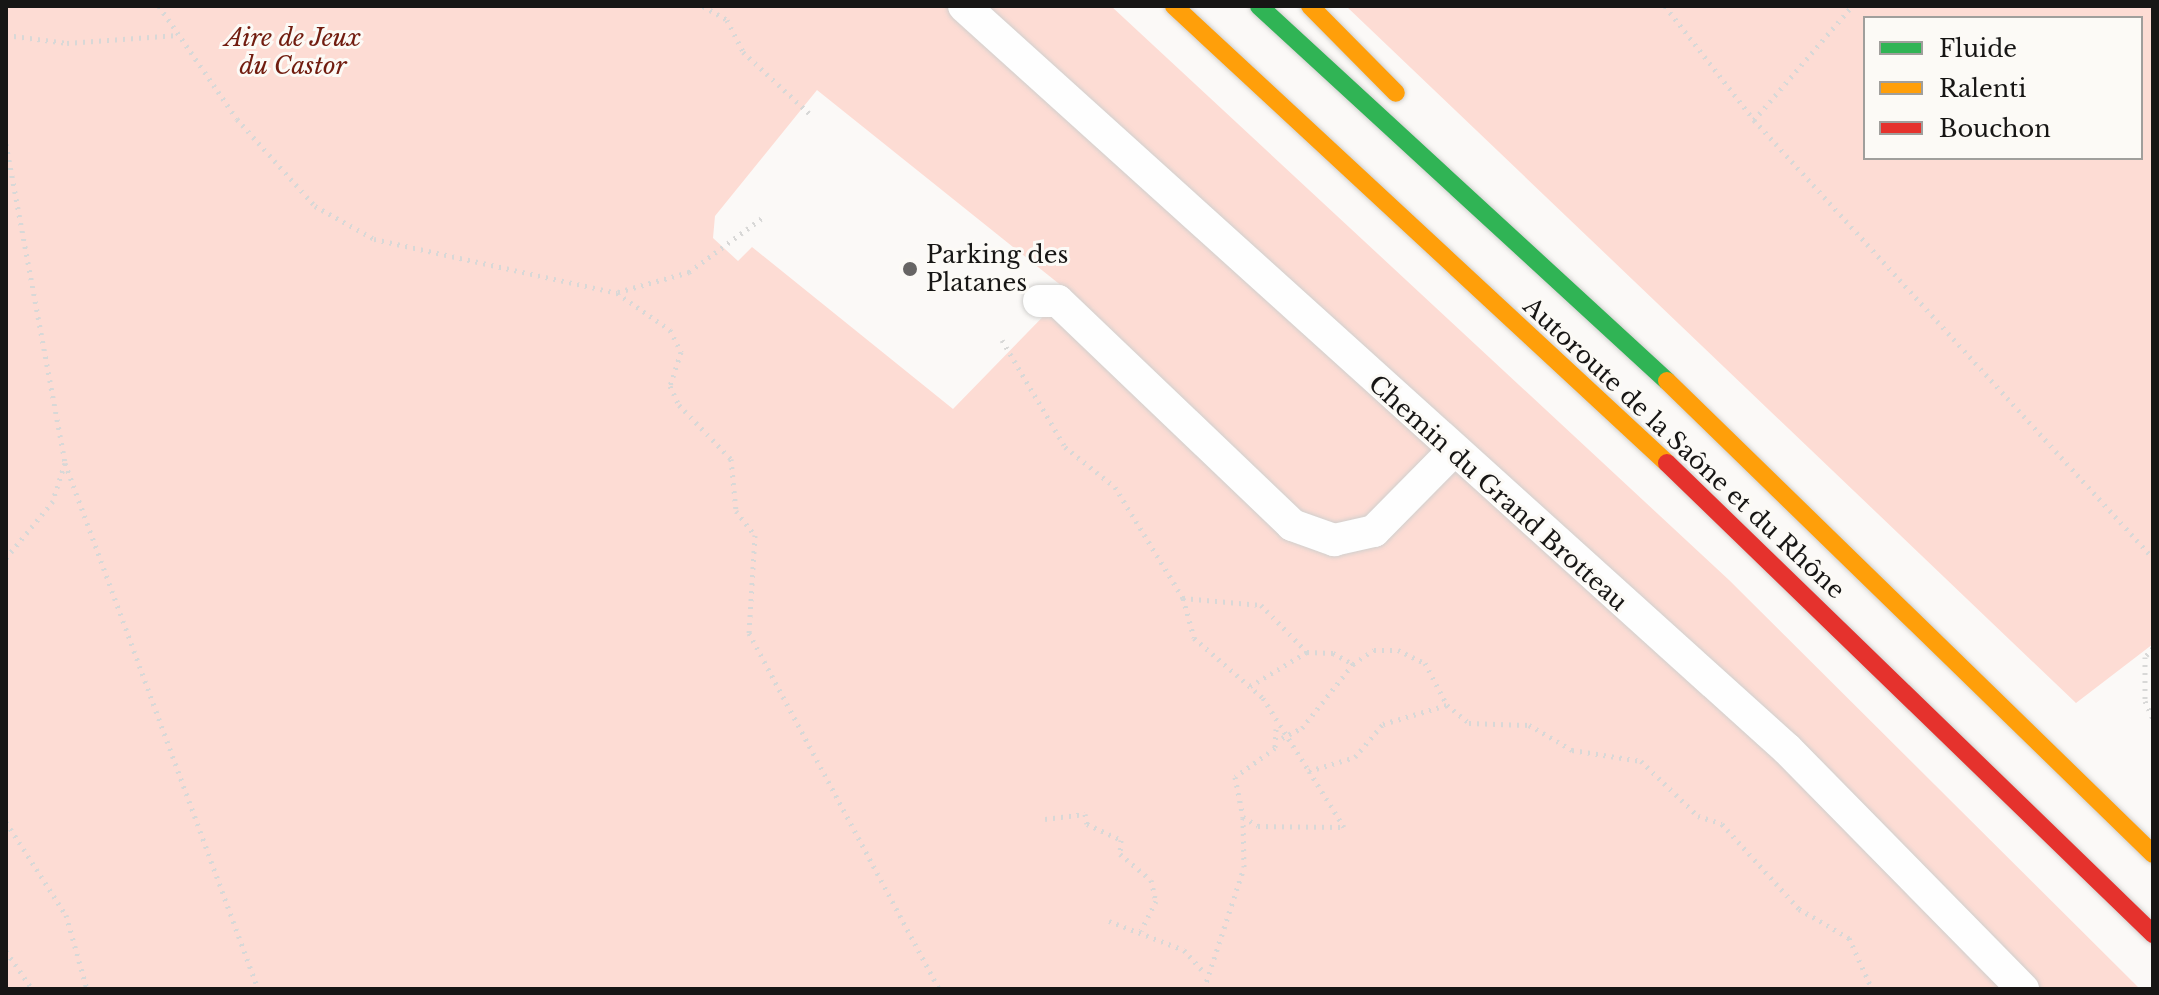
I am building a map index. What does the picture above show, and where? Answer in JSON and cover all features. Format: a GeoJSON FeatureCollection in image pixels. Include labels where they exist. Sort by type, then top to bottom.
{"type":"FeatureCollection","features":[{"type":"Feature","properties":{"kind":"highway","name":"Autoroute de la Saône et du Rhône"},"geometry":{"type":"LineString","coordinates":[[1174,6],[1774,563],[2153,934]]}},
{"type":"Feature","properties":{"kind":"highway","name":"Autoroute de la Saône et du Rhône"},"geometry":{"type":"LineString","coordinates":[[1259,6],[1663,378],[2153,854]]}},
{"type":"Feature","properties":{"kind":"highway"},"geometry":{"type":"LineString","coordinates":[[1310,6],[1410,107]]}},
{"type":"Feature","properties":{"kind":"highway"},"geometry":{"type":"LineString","coordinates":[[1557,250],[1663,378]]}},
{"type":"Feature","properties":{"kind":"street","name":"Chemin du Grand Brotteau"},"geometry":{"type":"LineString","coordinates":[[964,6],[1451,453],[1787,749],[2023,989]]}},
{"type":"Feature","properties":{"kind":"street"},"geometry":{"type":"LineString","coordinates":[[1039,301],[1058,301],[1292,525],[1334,540],[1374,531],[1451,453]]}},
{"type":"Feature","properties":{"kind":"path"},"geometry":{"type":"LineString","coordinates":[[162,6],[178,35],[237,119],[315,206],[374,239],[617,293],[670,330],[681,352],[670,386],[679,405],[731,459],[736,511],[755,535],[749,633],[939,989]]}},
{"type":"Feature","properties":{"kind":"path"},"geometry":{"type":"LineString","coordinates":[[703,6],[727,20],[743,52],[812,116]]}},
{"type":"Feature","properties":{"kind":"path"},"geometry":{"type":"LineString","coordinates":[[1665,6],[1754,120],[2153,558]]}},
{"type":"Feature","properties":{"kind":"path"},"geometry":{"type":"LineString","coordinates":[[1754,120],[1852,6]]}},
{"type":"Feature","properties":{"kind":"path"},"geometry":{"type":"LineString","coordinates":[[6,35],[67,43],[178,35]]}},
{"type":"Feature","properties":{"kind":"path"},"geometry":{"type":"LineString","coordinates":[[6,144],[65,463],[258,989]]}},
{"type":"Feature","properties":{"kind":"path"},"geometry":{"type":"LineString","coordinates":[[617,293],[689,272],[762,218]]}},
{"type":"Feature","properties":{"kind":"path"},"geometry":{"type":"LineString","coordinates":[[1002,340],[1065,447],[1115,487],[1183,598],[1194,638],[1250,686],[1344,827],[1258,826],[1243,817]]}},
{"type":"Feature","properties":{"kind":"path"},"geometry":{"type":"LineString","coordinates":[[6,558],[53,501],[65,463]]}},
{"type":"Feature","properties":{"kind":"path"},"geometry":{"type":"LineString","coordinates":[[1183,598],[1261,605],[1307,652]]}},
{"type":"Feature","properties":{"kind":"path"},"geometry":{"type":"LineString","coordinates":[[2153,648],[2145,657],[2145,701],[2153,719]]}},
{"type":"Feature","properties":{"kind":"path"},"geometry":{"type":"LineString","coordinates":[[1282,738],[1302,728],[1353,664],[1374,650],[1398,650],[1425,663],[1447,705],[1469,723],[1529,725],[1572,750],[1641,761],[1698,816],[1722,824],[1799,909],[1849,938],[1872,989]]}},
{"type":"Feature","properties":{"kind":"path"},"geometry":{"type":"LineString","coordinates":[[1250,686],[1307,652],[1333,653],[1353,664]]}},
{"type":"Feature","properties":{"kind":"path"},"geometry":{"type":"LineString","coordinates":[[1309,771],[1355,757],[1383,724],[1447,705]]}},
{"type":"Feature","properties":{"kind":"path"},"geometry":{"type":"LineString","coordinates":[[1204,989],[1204,972],[1244,867],[1243,817],[1235,777],[1275,748],[1276,728]]}},
{"type":"Feature","properties":{"kind":"path"},"geometry":{"type":"LineString","coordinates":[[1045,819],[1085,814],[1087,824],[1121,840],[1120,854],[1151,880],[1156,901],[1141,930]]}},
{"type":"Feature","properties":{"kind":"path"},"geometry":{"type":"LineString","coordinates":[[6,822],[66,915],[87,989]]}},
{"type":"Feature","properties":{"kind":"path"},"geometry":{"type":"LineString","coordinates":[[1109,921],[1141,930],[1184,950],[1204,972]]}},
{"type":"Feature","properties":{"kind":"path"},"geometry":{"type":"LineString","coordinates":[[6,951],[32,989]]}},
{"type":"Feature","properties":{"kind":"green space","name":"Aire de Jeux du Castor"},"geometry":{"type":"Polygon","coordinates":[[[6,6],[1111,6],[1729,580],[2140,989],[6,989],[6,6]],[[817,90],[715,216],[713,238],[738,261],[752,247],[953,409],[1068,291],[817,90]]]}},
{"type":"Feature","properties":{"kind":"green space"},"geometry":{"type":"Polygon","coordinates":[[[1346,6],[2153,6],[2153,644],[2076,703],[1346,6]]]}},
{"type":"Feature","properties":{"kind":"traffic: fast"},"geometry":{"type":"LineString","coordinates":[[1259,6],[1667,381]]}},
{"type":"Feature","properties":{"kind":"traffic: slow"},"geometry":{"type":"LineString","coordinates":[[1174,6],[1667,463]]}},
{"type":"Feature","properties":{"kind":"traffic: slow"},"geometry":{"type":"LineString","coordinates":[[1310,6],[1396,93]]}},
{"type":"Feature","properties":{"kind":"traffic: slow"},"geometry":{"type":"LineString","coordinates":[[1667,381],[2153,854]]}},
{"type":"Feature","properties":{"kind":"traffic: jam"},"geometry":{"type":"LineString","coordinates":[[1667,463],[2153,934]]}},
{"type":"Feature","properties":{"kind":"place","name":"Parking des Platanes"},"geometry":{"type":"Point","coordinates":[910,269]}}]}
